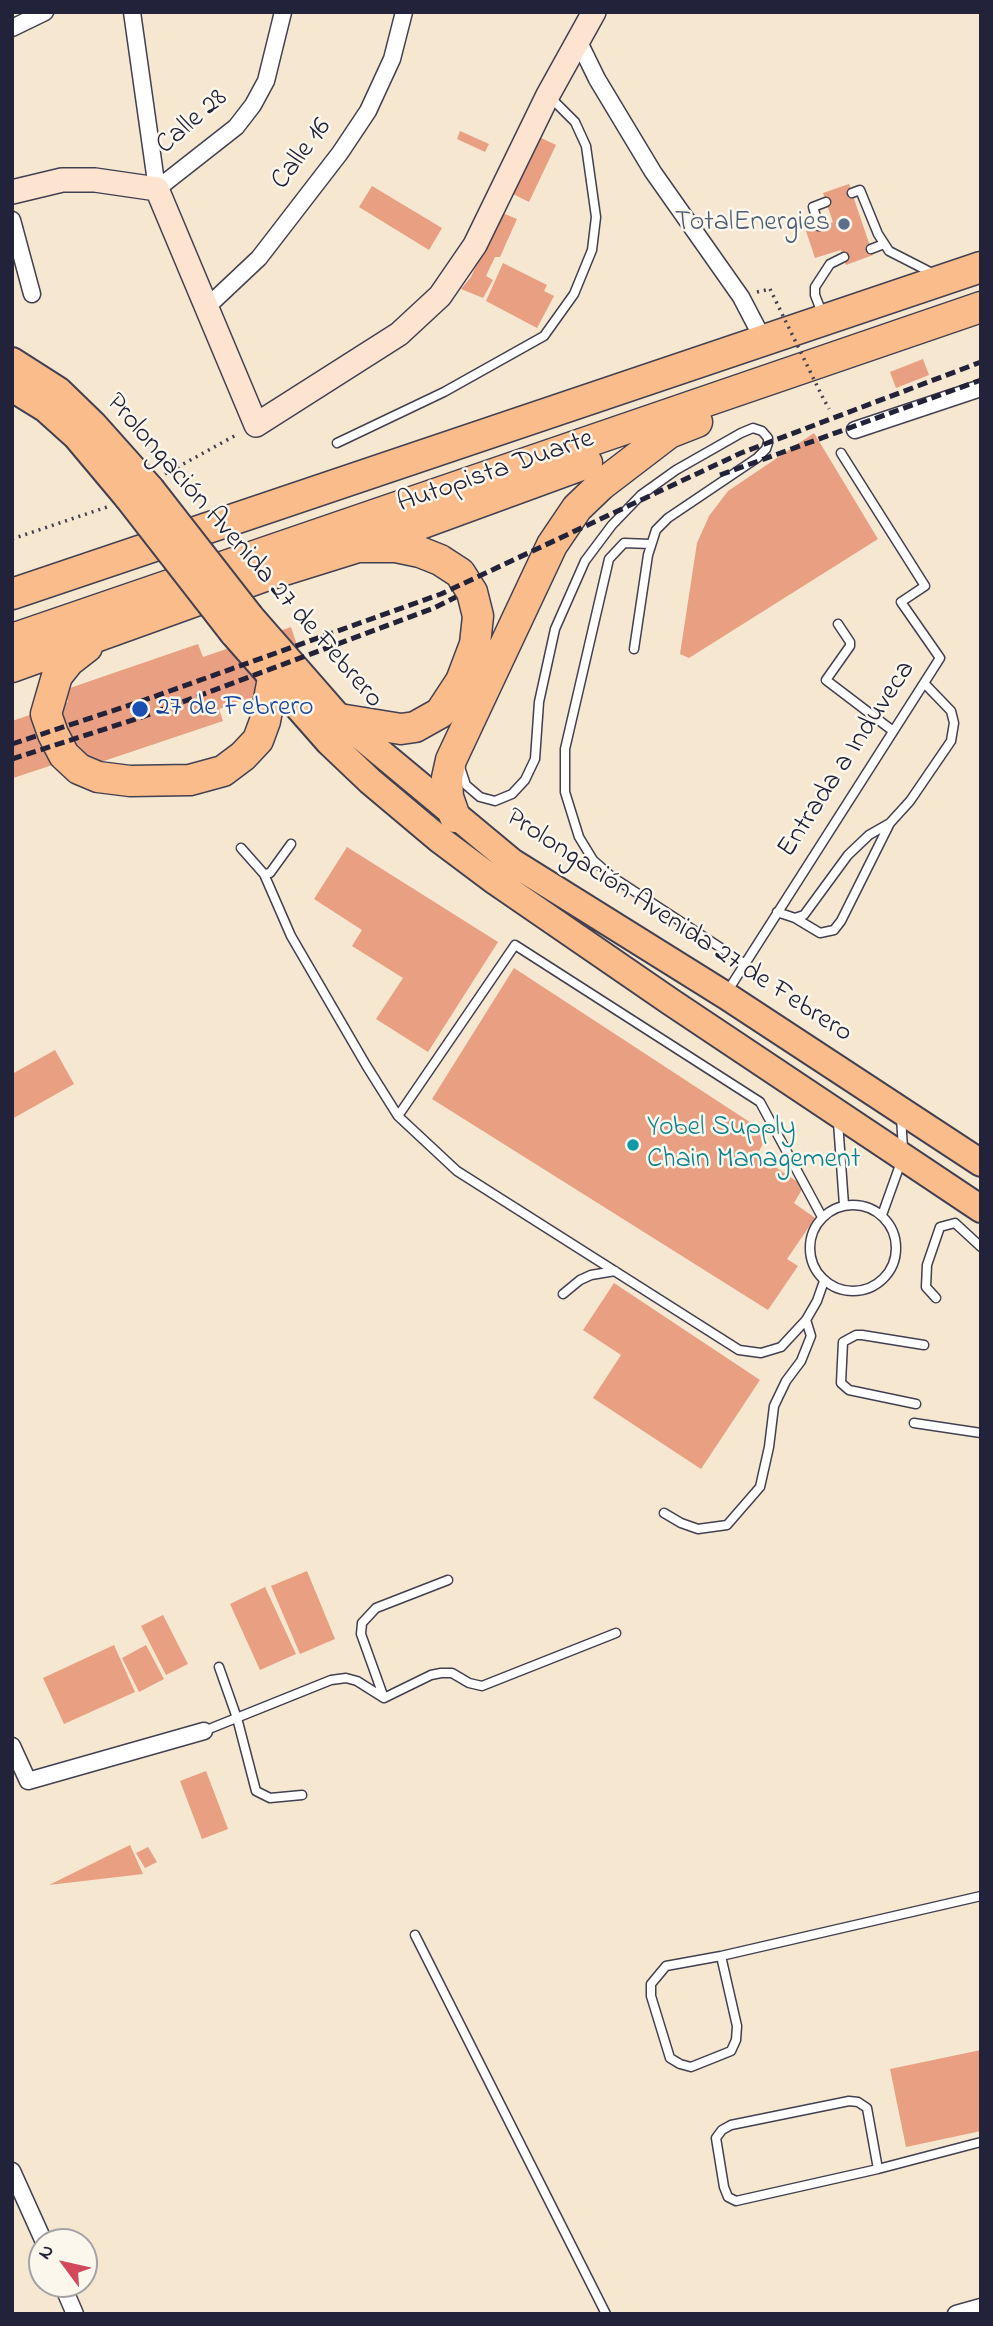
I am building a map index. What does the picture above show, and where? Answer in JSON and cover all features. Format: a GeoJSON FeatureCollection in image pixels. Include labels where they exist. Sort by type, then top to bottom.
{"type":"FeatureCollection","features":[{"type":"Feature","properties":{"kind":"highway","name":"Autopista Duarte"},"geometry":{"type":"LineString","coordinates":[[15,592],[981,267]]}},
{"type":"Feature","properties":{"kind":"highway","name":"Autopista Duarte"},"geometry":{"type":"LineString","coordinates":[[12,639],[981,307]]}},
{"type":"Feature","properties":{"kind":"highway"},"geometry":{"type":"LineString","coordinates":[[12,667],[265,576],[358,547],[669,433],[724,411],[788,373]]}},
{"type":"Feature","properties":{"kind":"highway"},"geometry":{"type":"LineString","coordinates":[[456,817],[448,797],[447,778],[451,760],[552,545],[578,508],[601,485],[669,433]]}},
{"type":"Feature","properties":{"kind":"highway"},"geometry":{"type":"LineString","coordinates":[[339,719],[401,729],[415,727],[429,720],[440,713],[450,701],[475,644],[478,616],[472,592],[460,573],[440,560],[420,552],[396,547],[358,547]]}},
{"type":"Feature","properties":{"kind":"highway"},"geometry":{"type":"LineString","coordinates":[[102,636],[69,661],[57,676],[46,714],[64,755],[79,769],[98,777],[130,781],[190,780],[223,771],[258,740],[265,721],[273,678]]}},
{"type":"Feature","properties":{"kind":"main road"},"geometry":{"type":"LineString","coordinates":[[12,192],[62,180],[95,180],[157,189],[256,425],[399,334],[440,296],[475,245],[548,95],[594,12]]}},
{"type":"Feature","properties":{"kind":"main road","name":"Prolongación Avenida 27 de Febrero"},"geometry":{"type":"LineString","coordinates":[[12,361],[59,391],[133,494],[261,646],[339,719],[456,817],[512,862],[979,1159]]}},
{"type":"Feature","properties":{"kind":"main road","name":"Prolongación Avenida 27 de Febrero"},"geometry":{"type":"LineString","coordinates":[[12,388],[46,409],[133,494]]}},
{"type":"Feature","properties":{"kind":"main road","name":"Prolongación Avenida 27 de Febrero"},"geometry":{"type":"LineString","coordinates":[[261,646],[273,678],[329,742],[439,839],[495,881],[671,1002],[981,1209]]}},
{"type":"Feature","properties":{"kind":"main road"},"geometry":{"type":"LineString","coordinates":[[671,1002],[689,974]]}},
{"type":"Feature","properties":{"kind":"street"},"geometry":{"type":"LineString","coordinates":[[12,27],[45,12]]}},
{"type":"Feature","properties":{"kind":"street"},"geometry":{"type":"LineString","coordinates":[[132,12],[157,189]]}},
{"type":"Feature","properties":{"kind":"street","name":"Calle 28"},"geometry":{"type":"LineString","coordinates":[[157,189],[236,127],[253,105],[266,81],[283,12]]}},
{"type":"Feature","properties":{"kind":"street","name":"Calle 16"},"geometry":{"type":"LineString","coordinates":[[207,307],[259,258],[340,153],[368,111],[392,59],[404,12]]}},
{"type":"Feature","properties":{"kind":"street"},"geometry":{"type":"LineString","coordinates":[[578,40],[597,79],[653,172],[741,297],[764,341]]}},
{"type":"Feature","properties":{"kind":"street"},"geometry":{"type":"LineString","coordinates":[[12,220],[32,294]]}},
{"type":"Feature","properties":{"kind":"street"},"geometry":{"type":"LineString","coordinates":[[855,430],[981,388]]}},
{"type":"Feature","properties":{"kind":"street"},"geometry":{"type":"LineString","coordinates":[[12,1746],[28,1781],[204,1731]]}},
{"type":"Feature","properties":{"kind":"street"},"geometry":{"type":"LineString","coordinates":[[12,2171],[18,2199],[36,2228]]}},
{"type":"Feature","properties":{"kind":"street"},"geometry":{"type":"LineString","coordinates":[[957,2314],[981,2307]]}},
{"type":"Feature","properties":{"kind":"lane"},"geometry":{"type":"LineString","coordinates":[[337,443],[444,391],[544,336],[574,294],[592,250],[596,218],[586,146],[575,122],[548,95]]}},
{"type":"Feature","properties":{"kind":"lane"},"geometry":{"type":"LineString","coordinates":[[852,193],[860,190],[889,251],[945,279]]}},
{"type":"Feature","properties":{"kind":"lane"},"geometry":{"type":"LineString","coordinates":[[819,226],[813,207],[826,202]]}},
{"type":"Feature","properties":{"kind":"lane"},"geometry":{"type":"LineString","coordinates":[[871,248],[884,244]]}},
{"type":"Feature","properties":{"kind":"lane"},"geometry":{"type":"LineString","coordinates":[[828,254],[830,264]]}},
{"type":"Feature","properties":{"kind":"lane"},"geometry":{"type":"LineString","coordinates":[[825,320],[815,295],[815,287],[830,264],[844,257]]}},
{"type":"Feature","properties":{"kind":"lane"},"geometry":{"type":"LineString","coordinates":[[457,746],[466,785],[480,797],[495,801],[512,794],[525,780],[535,759],[539,702],[555,629],[585,561],[612,525],[641,495],[676,470],[741,433],[758,428],[766,434],[768,443],[757,458],[668,517],[656,530],[650,544],[634,649]]}},
{"type":"Feature","properties":{"kind":"lane","name":"Entrada a Induveca"},"geometry":{"type":"LineString","coordinates":[[725,995],[940,658],[901,603],[925,586],[841,453]]}},
{"type":"Feature","properties":{"kind":"lane"},"geometry":{"type":"LineString","coordinates":[[650,544],[624,543],[610,559],[565,749],[565,792],[579,837],[593,860],[611,876],[744,963]]}},
{"type":"Feature","properties":{"kind":"lane"},"geometry":{"type":"LineString","coordinates":[[838,624],[850,646],[826,680],[894,731]]}},
{"type":"Feature","properties":{"kind":"lane"},"geometry":{"type":"LineString","coordinates":[[778,912],[795,918],[820,933],[834,930],[841,921],[890,823],[909,801],[951,741],[954,723],[951,710],[924,683]]}},
{"type":"Feature","properties":{"kind":"lane"},"geometry":{"type":"LineString","coordinates":[[795,918],[804,915],[848,855],[869,835],[890,823]]}},
{"type":"Feature","properties":{"kind":"lane"},"geometry":{"type":"LineString","coordinates":[[264,874],[270,873],[291,844]]}},
{"type":"Feature","properties":{"kind":"lane"},"geometry":{"type":"LineString","coordinates":[[241,848],[264,874],[291,936],[398,1116],[457,1171],[739,1350],[761,1353],[781,1347],[806,1320],[824,1281]]}},
{"type":"Feature","properties":{"kind":"lane"},"geometry":{"type":"LineString","coordinates":[[398,1116],[515,944],[760,1102],[822,1217]]}},
{"type":"Feature","properties":{"kind":"lane"},"geometry":{"type":"LineString","coordinates":[[882,1215],[903,1158],[904,1133],[900,1109]]}},
{"type":"Feature","properties":{"kind":"lane"},"geometry":{"type":"LineString","coordinates":[[838,1115],[844,1205]]}},
{"type":"Feature","properties":{"kind":"lane"},"geometry":{"type":"LineString","coordinates":[[844,1205],[864,1206],[882,1215],[895,1236],[896,1252],[892,1268],[883,1280],[869,1289],[854,1292],[838,1289],[824,1281],[815,1270],[810,1250],[814,1229],[822,1217],[832,1209],[844,1205]]}},
{"type":"Feature","properties":{"kind":"lane"},"geometry":{"type":"LineString","coordinates":[[936,1298],[926,1287],[926,1265],[940,1227],[955,1223],[981,1247]]}},
{"type":"Feature","properties":{"kind":"lane"},"geometry":{"type":"LineString","coordinates":[[563,1294],[580,1280],[615,1271]]}},
{"type":"Feature","properties":{"kind":"lane"},"geometry":{"type":"LineString","coordinates":[[664,1513],[698,1529],[727,1525],[760,1487],[774,1406],[786,1381],[801,1361],[811,1336],[806,1320]]}},
{"type":"Feature","properties":{"kind":"lane"},"geometry":{"type":"LineString","coordinates":[[916,1404],[849,1390],[841,1383],[843,1342],[862,1335],[925,1345]]}},
{"type":"Feature","properties":{"kind":"lane"},"geometry":{"type":"LineString","coordinates":[[914,1423],[981,1433]]}},
{"type":"Feature","properties":{"kind":"lane"},"geometry":{"type":"LineString","coordinates":[[384,1698],[362,1633],[362,1623],[376,1608],[448,1580]]}},
{"type":"Feature","properties":{"kind":"lane"},"geometry":{"type":"LineString","coordinates":[[384,1698],[430,1675],[440,1673],[452,1673],[469,1684],[482,1686],[616,1633]]}},
{"type":"Feature","properties":{"kind":"lane"},"geometry":{"type":"LineString","coordinates":[[219,1667],[237,1718],[256,1791],[270,1798],[302,1795]]}},
{"type":"Feature","properties":{"kind":"lane"},"geometry":{"type":"LineString","coordinates":[[204,1731],[331,1680],[346,1678],[357,1681],[384,1698]]}},
{"type":"Feature","properties":{"kind":"lane"},"geometry":{"type":"LineString","coordinates":[[721,1956],[737,2026],[736,2040],[731,2050],[691,2067],[680,2064],[670,2058],[651,1996],[651,1984],[666,1966],[721,1956],[981,1896]]}},
{"type":"Feature","properties":{"kind":"lane"},"geometry":{"type":"LineString","coordinates":[[415,1935],[606,2314]]}},
{"type":"Feature","properties":{"kind":"lane"},"geometry":{"type":"LineString","coordinates":[[877,2169],[867,2108],[858,2102],[849,2101],[731,2125],[722,2130],[716,2138],[724,2187],[728,2197],[736,2201],[877,2169],[981,2142]]}},
{"type":"Feature","properties":{"kind":"path"},"geometry":{"type":"LineString","coordinates":[[769,289],[829,409]]}},
{"type":"Feature","properties":{"kind":"path"},"geometry":{"type":"LineString","coordinates":[[12,539],[133,494],[256,425]]}},
{"type":"Feature","properties":{"kind":"building"},"geometry":{"type":"Polygon","coordinates":[[[460,131],[489,144],[485,152],[457,139],[460,131]]]}},
{"type":"Feature","properties":{"kind":"building"},"geometry":{"type":"Polygon","coordinates":[[[539,137],[556,145],[529,202],[511,193],[539,137]]]}},
{"type":"Feature","properties":{"kind":"building","name":"TotalEnergies"},"geometry":{"type":"Polygon","coordinates":[[[849,184],[873,255],[846,265],[841,250],[815,258],[806,231],[833,222],[823,193],[849,184]]]}},
{"type":"Feature","properties":{"kind":"building"},"geometry":{"type":"Polygon","coordinates":[[[372,186],[442,228],[429,250],[359,207],[372,186]]]}},
{"type":"Feature","properties":{"kind":"building"},"geometry":{"type":"Polygon","coordinates":[[[500,212],[517,219],[500,257],[495,257],[486,276],[493,280],[483,298],[461,289],[471,277],[500,212]]]}},
{"type":"Feature","properties":{"kind":"building"},"geometry":{"type":"Polygon","coordinates":[[[503,263],[547,285],[544,291],[554,296],[537,328],[486,301],[503,263]]]}},
{"type":"Feature","properties":{"kind":"building"},"geometry":{"type":"Polygon","coordinates":[[[923,359],[929,375],[896,388],[890,372],[923,359]]]}},
{"type":"Feature","properties":{"kind":"building"},"geometry":{"type":"Polygon","coordinates":[[[814,433],[878,539],[689,658],[680,654],[697,543],[709,516],[728,491],[814,433]]]}},
{"type":"Feature","properties":{"kind":"building"},"geometry":{"type":"Polygon","coordinates":[[[291,627],[308,679],[219,709],[223,721],[89,766],[86,754],[13,778],[12,721],[68,702],[64,690],[198,644],[203,657],[291,627]]]}},
{"type":"Feature","properties":{"kind":"building"},"geometry":{"type":"Polygon","coordinates":[[[347,847],[498,942],[428,1052],[376,1019],[403,978],[352,946],[362,930],[314,899],[347,847]]]}},
{"type":"Feature","properties":{"kind":"building","name":"Yobel Supply Chain Management"},"geometry":{"type":"Polygon","coordinates":[[[514,968],[768,1134],[757,1155],[804,1186],[794,1203],[815,1218],[787,1259],[798,1266],[768,1310],[432,1099],[514,968]]]}},
{"type":"Feature","properties":{"kind":"building"},"geometry":{"type":"Polygon","coordinates":[[[55,1050],[74,1084],[12,1119],[12,1074],[55,1050]]]}},
{"type":"Feature","properties":{"kind":"building"},"geometry":{"type":"Polygon","coordinates":[[[614,1283],[760,1380],[701,1469],[593,1398],[621,1355],[583,1330],[614,1283]]]}},
{"type":"Feature","properties":{"kind":"building"},"geometry":{"type":"Polygon","coordinates":[[[307,1571],[335,1639],[300,1654],[271,1586],[307,1571]]]}},
{"type":"Feature","properties":{"kind":"building"},"geometry":{"type":"Polygon","coordinates":[[[265,1587],[296,1654],[260,1670],[230,1604],[265,1587]]]}},
{"type":"Feature","properties":{"kind":"building"},"geometry":{"type":"Polygon","coordinates":[[[163,1615],[188,1664],[166,1675],[141,1626],[163,1615]]]}},
{"type":"Feature","properties":{"kind":"building"},"geometry":{"type":"Polygon","coordinates":[[[114,1645],[135,1692],[64,1724],[43,1678],[114,1645]]]}},
{"type":"Feature","properties":{"kind":"building"},"geometry":{"type":"Polygon","coordinates":[[[146,1645],[164,1679],[139,1692],[122,1658],[146,1645]]]}},
{"type":"Feature","properties":{"kind":"building"},"geometry":{"type":"Polygon","coordinates":[[[206,1771],[228,1829],[202,1839],[180,1781],[206,1771]]]}},
{"type":"Feature","properties":{"kind":"building"},"geometry":{"type":"Polygon","coordinates":[[[130,1845],[143,1874],[49,1885],[130,1845]]]}},
{"type":"Feature","properties":{"kind":"building"},"geometry":{"type":"Polygon","coordinates":[[[148,1847],[157,1862],[145,1868],[136,1853],[148,1847]]]}},
{"type":"Feature","properties":{"kind":"building"},"geometry":{"type":"Polygon","coordinates":[[[981,2050],[981,2131],[906,2147],[890,2069],[981,2050]]]}},
{"type":"Feature","properties":{"kind":"railway"},"geometry":{"type":"LineString","coordinates":[[12,744],[139,702],[441,594],[741,453],[981,362]]}},
{"type":"Feature","properties":{"kind":"railway"},"geometry":{"type":"LineString","coordinates":[[720,475],[981,380]]}},
{"type":"Feature","properties":{"kind":"railway"},"geometry":{"type":"LineString","coordinates":[[12,759],[142,717],[434,608],[456,597]]}},
{"type":"Feature","properties":{"kind":"place","name":"TotalEnergies"},"geometry":{"type":"Point","coordinates":[844,224]}},
{"type":"Feature","properties":{"kind":"place","name":"27 de Febrero"},"geometry":{"type":"Point","coordinates":[140,709]}},
{"type":"Feature","properties":{"kind":"place","name":"Yobel Supply Chain Management"},"geometry":{"type":"Point","coordinates":[633,1145]}}]}
